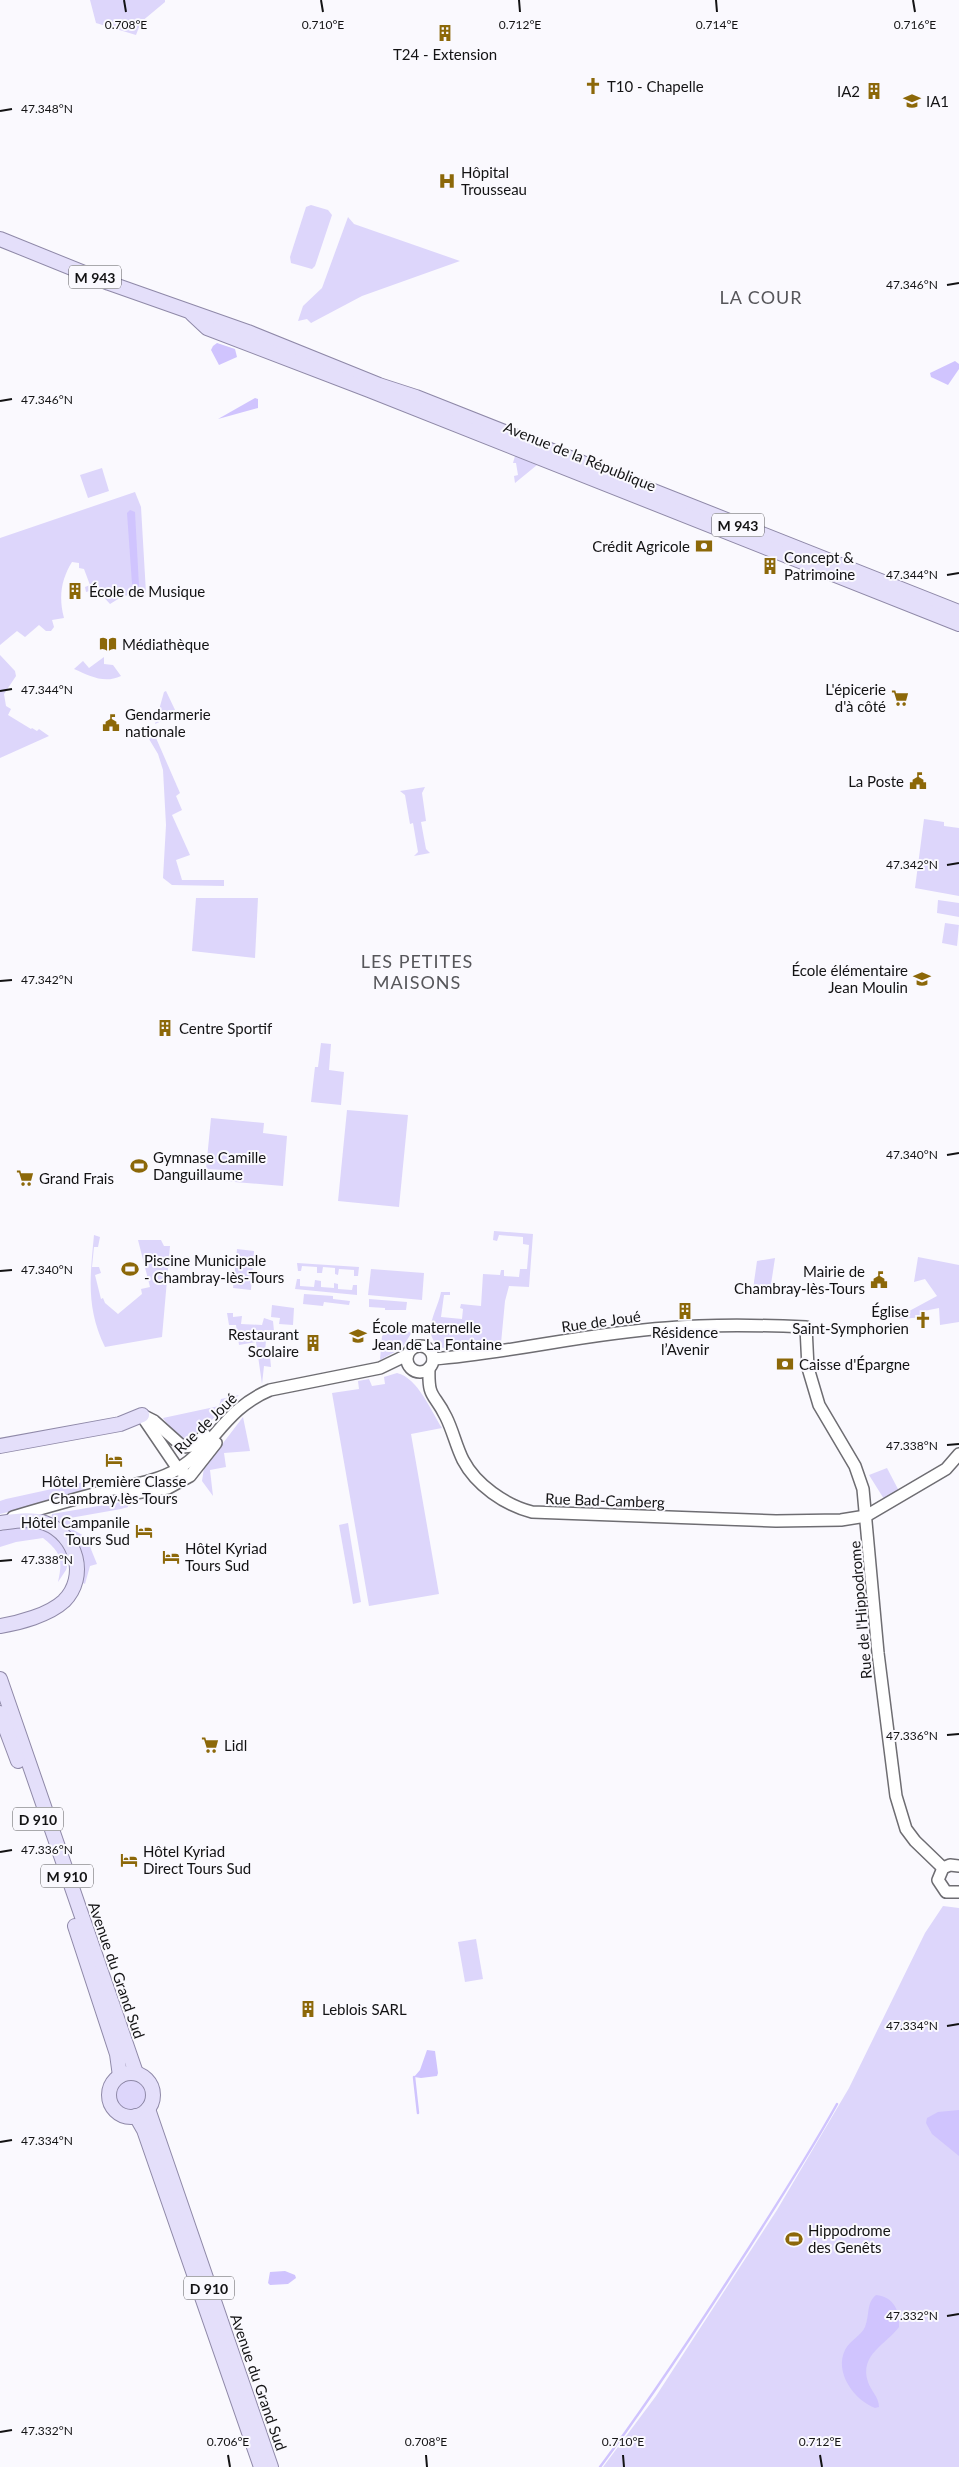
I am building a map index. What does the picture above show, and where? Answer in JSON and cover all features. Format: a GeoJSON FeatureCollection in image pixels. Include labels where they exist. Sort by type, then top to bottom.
{"type":"FeatureCollection","features":[{"type":"Feature","properties":{"kind":"main road","name":"Avenue de la République"},"geometry":{"type":"LineString","coordinates":[[0,239],[192,313],[248,332],[379,385],[416,397],[959,612]]}},
{"type":"Feature","properties":{"kind":"main road","name":"Avenue de la République"},"geometry":{"type":"LineString","coordinates":[[192,313],[207,328],[378,393],[959,624]]}},
{"type":"Feature","properties":{"kind":"main road"},"geometry":{"type":"LineString","coordinates":[[0,1440],[142,1415]]}},
{"type":"Feature","properties":{"kind":"main road"},"geometry":{"type":"LineString","coordinates":[[0,1446],[120,1424],[142,1415]]}},
{"type":"Feature","properties":{"kind":"main road"},"geometry":{"type":"LineString","coordinates":[[0,1522],[30,1520],[52,1526],[71,1544],[78,1569],[73,1588],[58,1606],[0,1626]]}},
{"type":"Feature","properties":{"kind":"main road","name":"Avenue du Grand Sud"},"geometry":{"type":"LineString","coordinates":[[0,1679],[136,2073]]}},
{"type":"Feature","properties":{"kind":"main road","name":"Avenue du Grand Sud"},"geometry":{"type":"LineString","coordinates":[[0,1713],[117,2054],[120,2076]]}},
{"type":"Feature","properties":{"kind":"main road"},"geometry":{"type":"LineString","coordinates":[[136,2073],[143,2076],[151,2086],[153,2098],[142,2112],[119,2113],[111,2104],[111,2086],[120,2076],[136,2073]]}},
{"type":"Feature","properties":{"kind":"main road","name":"Avenue du Grand Sud"},"geometry":{"type":"LineString","coordinates":[[142,2112],[144,2130],[261,2467]]}},
{"type":"Feature","properties":{"kind":"main road","name":"Avenue du Grand Sud"},"geometry":{"type":"LineString","coordinates":[[142,2112],[271,2467]]}},
{"type":"Feature","properties":{"kind":"street","name":"Rue de Joué"},"geometry":{"type":"LineString","coordinates":[[431,1363],[592,1336],[666,1328],[806,1327]]}},
{"type":"Feature","properties":{"kind":"street","name":"Rue de l'Hippodrome"},"geometry":{"type":"LineString","coordinates":[[806,1327],[808,1368],[819,1404],[859,1475],[864,1489],[878,1652],[896,1796],[906,1829],[915,1841],[943,1868]]}},
{"type":"Feature","properties":{"kind":"street"},"geometry":{"type":"LineString","coordinates":[[422,1347],[429,1351],[431,1363],[422,1372],[411,1369],[407,1362],[408,1355],[414,1348],[422,1347]]}},
{"type":"Feature","properties":{"kind":"street","name":"Rue de Joué"},"geometry":{"type":"LineString","coordinates":[[182,1466],[235,1411],[252,1399],[270,1390],[389,1366],[408,1355]]}},
{"type":"Feature","properties":{"kind":"street","name":"Rue Bad-Camberg"},"geometry":{"type":"LineString","coordinates":[[431,1363],[430,1392],[446,1416],[466,1464],[495,1494],[517,1508],[543,1514],[786,1521],[842,1520],[866,1516]]}},
{"type":"Feature","properties":{"kind":"street","name":"Rue de Joué"},"geometry":{"type":"LineString","coordinates":[[389,1366],[411,1369]]}},
{"type":"Feature","properties":{"kind":"street","name":"Rue de Joué"},"geometry":{"type":"LineString","coordinates":[[190,1476],[252,1399]]}},
{"type":"Feature","properties":{"kind":"street"},"geometry":{"type":"LineString","coordinates":[[142,1415],[154,1421],[183,1447],[192,1446],[221,1425]]}},
{"type":"Feature","properties":{"kind":"street"},"geometry":{"type":"LineString","coordinates":[[56,1506],[168,1488],[190,1476],[142,1415]]}},
{"type":"Feature","properties":{"kind":"street"},"geometry":{"type":"LineString","coordinates":[[170,1437],[182,1466]]}},
{"type":"Feature","properties":{"kind":"street"},"geometry":{"type":"LineString","coordinates":[[866,1516],[946,1469],[959,1454]]}},
{"type":"Feature","properties":{"kind":"street"},"geometry":{"type":"LineString","coordinates":[[0,1522],[162,1478],[182,1466]]}},
{"type":"Feature","properties":{"kind":"street"},"geometry":{"type":"LineString","coordinates":[[959,1866],[950,1865],[943,1868],[938,1877],[941,1887],[946,1892],[959,1892]]}},
{"type":"Feature","properties":{"kind":"shaded area"},"geometry":{"type":"Polygon","coordinates":[[[90,0],[165,0],[165,2],[141,22],[136,35],[96,23],[90,0]]]}},
{"type":"Feature","properties":{"kind":"shaded area"},"geometry":{"type":"Polygon","coordinates":[[[311,205],[328,210],[332,215],[315,266],[312,269],[291,263],[290,257],[306,207],[311,205]]]}},
{"type":"Feature","properties":{"kind":"shaded area"},"geometry":{"type":"Polygon","coordinates":[[[348,217],[354,224],[460,261],[362,296],[311,323],[307,319],[298,321],[303,306],[322,288],[348,217]]]}},
{"type":"Feature","properties":{"kind":"shaded area"},"geometry":{"type":"Polygon","coordinates":[[[217,343],[235,349],[237,357],[219,365],[211,350],[217,343]]]}},
{"type":"Feature","properties":{"kind":"shaded area"},"geometry":{"type":"Polygon","coordinates":[[[955,361],[959,364],[959,369],[948,385],[931,377],[930,373],[955,361]]]}},
{"type":"Feature","properties":{"kind":"shaded area"},"geometry":{"type":"Polygon","coordinates":[[[255,398],[258,399],[258,408],[218,419],[255,398]]]}},
{"type":"Feature","properties":{"kind":"shaded area"},"geometry":{"type":"Polygon","coordinates":[[[515,456],[537,465],[515,483],[514,476],[518,475],[516,463],[513,463],[515,456]]]}},
{"type":"Feature","properties":{"kind":"shaded area"},"geometry":{"type":"Polygon","coordinates":[[[102,468],[109,491],[88,498],[80,475],[102,468]]]}},
{"type":"Feature","properties":{"kind":"shaded area"},"geometry":{"type":"Polygon","coordinates":[[[135,492],[141,507],[146,593],[123,596],[110,604],[100,593],[98,596],[93,590],[86,592],[85,587],[90,585],[84,569],[79,568],[79,563],[72,562],[66,574],[61,595],[64,618],[52,620],[54,627],[51,631],[46,631],[39,625],[25,637],[17,631],[0,645],[0,538],[135,492]]]}},
{"type":"Feature","properties":{"kind":"shaded area"},"geometry":{"type":"Polygon","coordinates":[[[130,510],[135,512],[139,586],[136,588],[132,584],[127,513],[130,510]]]}},
{"type":"Feature","properties":{"kind":"shaded area"},"geometry":{"type":"Polygon","coordinates":[[[0,655],[15,671],[16,676],[4,694],[6,706],[11,709],[8,715],[31,729],[37,731],[39,729],[49,736],[0,758],[0,655]]]}},
{"type":"Feature","properties":{"kind":"shaded area"},"geometry":{"type":"Polygon","coordinates":[[[104,657],[104,664],[113,665],[121,676],[103,679],[74,669],[83,661],[89,668],[104,657]]]}},
{"type":"Feature","properties":{"kind":"shaded area"},"geometry":{"type":"Polygon","coordinates":[[[166,691],[177,714],[155,724],[164,692],[166,691]]]}},
{"type":"Feature","properties":{"kind":"shaded area"},"geometry":{"type":"Polygon","coordinates":[[[153,731],[180,793],[176,796],[182,810],[172,815],[190,855],[176,860],[182,880],[224,880],[224,886],[172,885],[163,878],[166,825],[163,770],[158,754],[146,734],[153,731]]]}},
{"type":"Feature","properties":{"kind":"shaded area"},"geometry":{"type":"Polygon","coordinates":[[[425,787],[422,793],[426,821],[421,822],[426,849],[430,853],[414,856],[418,852],[413,823],[410,824],[405,795],[400,791],[425,787]]]}},
{"type":"Feature","properties":{"kind":"shaded area"},"geometry":{"type":"Polygon","coordinates":[[[924,819],[944,822],[944,826],[959,828],[959,896],[915,888],[924,819]]]}},
{"type":"Feature","properties":{"kind":"shaded area"},"geometry":{"type":"Polygon","coordinates":[[[196,898],[258,898],[255,958],[192,951],[196,898]]]}},
{"type":"Feature","properties":{"kind":"shaded area"},"geometry":{"type":"Polygon","coordinates":[[[938,900],[959,903],[959,917],[937,913],[938,900]]]}},
{"type":"Feature","properties":{"kind":"shaded area"},"geometry":{"type":"Polygon","coordinates":[[[945,923],[959,925],[957,946],[942,943],[945,923]]]}},
{"type":"Feature","properties":{"kind":"shaded area"},"geometry":{"type":"Polygon","coordinates":[[[321,1043],[331,1044],[329,1070],[344,1072],[341,1105],[311,1102],[315,1067],[318,1067],[321,1043]]]}},
{"type":"Feature","properties":{"kind":"shaded area"},"geometry":{"type":"Polygon","coordinates":[[[347,1110],[408,1115],[399,1207],[338,1201],[347,1110]]]}},
{"type":"Feature","properties":{"kind":"shaded area"},"geometry":{"type":"Polygon","coordinates":[[[211,1118],[264,1123],[263,1133],[287,1136],[283,1186],[222,1181],[223,1170],[206,1169],[211,1118]]]}},
{"type":"Feature","properties":{"kind":"shaded area"},"geometry":{"type":"Polygon","coordinates":[[[494,1231],[533,1234],[529,1287],[509,1286],[505,1301],[501,1343],[443,1348],[432,1337],[431,1330],[441,1292],[450,1292],[450,1295],[444,1295],[441,1317],[462,1319],[463,1309],[460,1308],[461,1304],[481,1306],[483,1274],[500,1275],[501,1270],[504,1270],[504,1276],[519,1277],[520,1269],[527,1269],[529,1245],[523,1244],[523,1237],[499,1235],[497,1241],[493,1240],[494,1231]]]}},
{"type":"Feature","properties":{"kind":"shaded area"},"geometry":{"type":"Polygon","coordinates":[[[94,1235],[100,1237],[98,1247],[94,1247],[92,1267],[99,1267],[101,1273],[95,1275],[101,1299],[103,1298],[105,1303],[118,1314],[142,1294],[141,1289],[150,1287],[138,1240],[161,1240],[164,1246],[170,1246],[162,1337],[105,1347],[99,1333],[92,1305],[91,1265],[94,1235]]]}},
{"type":"Feature","properties":{"kind":"shaded area"},"geometry":{"type":"Polygon","coordinates":[[[237,1249],[254,1251],[251,1290],[233,1288],[237,1249]]]}},
{"type":"Feature","properties":{"kind":"shaded area"},"geometry":{"type":"Polygon","coordinates":[[[918,1257],[959,1265],[959,1322],[940,1325],[939,1308],[924,1311],[925,1317],[899,1319],[900,1316],[937,1296],[925,1279],[914,1282],[918,1257]]]}},
{"type":"Feature","properties":{"kind":"shaded area"},"geometry":{"type":"Polygon","coordinates":[[[775,1258],[770,1291],[753,1289],[757,1261],[775,1258]]]}},
{"type":"Feature","properties":{"kind":"shaded area"},"geometry":{"type":"Polygon","coordinates":[[[297,1263],[359,1267],[358,1276],[354,1276],[354,1270],[339,1269],[338,1275],[335,1274],[335,1268],[323,1267],[322,1273],[317,1273],[317,1267],[302,1266],[301,1271],[298,1271],[297,1263]]]}},
{"type":"Feature","properties":{"kind":"shaded area"},"geometry":{"type":"Polygon","coordinates":[[[371,1269],[424,1273],[422,1300],[368,1295],[371,1269]]]}},
{"type":"Feature","properties":{"kind":"shaded area"},"geometry":{"type":"Polygon","coordinates":[[[297,1279],[300,1279],[300,1286],[314,1287],[315,1280],[321,1281],[321,1287],[334,1288],[334,1283],[338,1284],[338,1289],[352,1290],[353,1285],[357,1285],[357,1295],[295,1289],[297,1279]]]}},
{"type":"Feature","properties":{"kind":"shaded area"},"geometry":{"type":"Polygon","coordinates":[[[304,1294],[333,1296],[333,1299],[350,1301],[349,1305],[324,1302],[323,1306],[303,1304],[304,1294]]]}},
{"type":"Feature","properties":{"kind":"shaded area"},"geometry":{"type":"Polygon","coordinates":[[[369,1299],[407,1302],[406,1310],[385,1310],[385,1308],[369,1307],[369,1299]]]}},
{"type":"Feature","properties":{"kind":"shaded area"},"geometry":{"type":"Polygon","coordinates":[[[272,1305],[294,1308],[293,1325],[279,1324],[280,1318],[271,1317],[272,1305]]]}},
{"type":"Feature","properties":{"kind":"shaded area"},"geometry":{"type":"Polygon","coordinates":[[[227,1313],[233,1313],[233,1317],[242,1316],[241,1324],[262,1325],[264,1318],[273,1321],[274,1331],[267,1330],[265,1351],[272,1352],[270,1356],[271,1367],[264,1366],[262,1384],[256,1342],[239,1345],[236,1325],[229,1325],[227,1313]]]}},
{"type":"Feature","properties":{"kind":"shaded area"},"geometry":{"type":"Polygon","coordinates":[[[389,1330],[412,1332],[402,1348],[380,1360],[382,1336],[389,1330]]]}},
{"type":"Feature","properties":{"kind":"shaded area"},"geometry":{"type":"Polygon","coordinates":[[[397,1373],[405,1376],[418,1388],[442,1428],[411,1434],[439,1594],[369,1606],[332,1393],[359,1389],[358,1381],[369,1379],[372,1386],[385,1384],[384,1377],[397,1373]]]}},
{"type":"Feature","properties":{"kind":"shaded area"},"geometry":{"type":"Polygon","coordinates":[[[239,1395],[190,1440],[185,1442],[178,1438],[163,1418],[219,1406],[221,1399],[239,1395]]]}},
{"type":"Feature","properties":{"kind":"shaded area"},"geometry":{"type":"Polygon","coordinates":[[[243,1417],[250,1451],[224,1453],[226,1467],[210,1470],[213,1496],[202,1481],[204,1468],[243,1417]]]}},
{"type":"Feature","properties":{"kind":"shaded area"},"geometry":{"type":"Polygon","coordinates":[[[887,1468],[899,1491],[884,1499],[869,1475],[887,1468]]]}},
{"type":"Feature","properties":{"kind":"shaded area"},"geometry":{"type":"Polygon","coordinates":[[[84,1482],[85,1493],[0,1514],[0,1501],[84,1482]]]}},
{"type":"Feature","properties":{"kind":"shaded area"},"geometry":{"type":"Polygon","coordinates":[[[127,1501],[128,1507],[70,1518],[70,1528],[86,1537],[97,1564],[90,1566],[85,1584],[79,1581],[80,1564],[51,1520],[52,1514],[127,1501]]]}},
{"type":"Feature","properties":{"kind":"shaded area"},"geometry":{"type":"Polygon","coordinates":[[[32,1523],[50,1528],[70,1556],[66,1570],[58,1582],[59,1557],[54,1548],[43,1538],[16,1542],[0,1547],[0,1531],[32,1523]]]}},
{"type":"Feature","properties":{"kind":"shaded area"},"geometry":{"type":"Polygon","coordinates":[[[348,1523],[361,1602],[353,1604],[339,1525],[348,1523]]]}},
{"type":"Feature","properties":{"kind":"shaded area"},"geometry":{"type":"Polygon","coordinates":[[[943,1906],[959,1908],[959,2467],[603,2467],[656,2396],[777,2210],[849,2088],[925,1933],[943,1906]]]}},
{"type":"Feature","properties":{"kind":"shaded area"},"geometry":{"type":"Polygon","coordinates":[[[476,1939],[483,1979],[465,1982],[458,1942],[476,1939]]]}},
{"type":"Feature","properties":{"kind":"shaded area"},"geometry":{"type":"Polygon","coordinates":[[[427,2050],[435,2051],[437,2076],[414,2077],[420,2070],[427,2050]]]}},
{"type":"Feature","properties":{"kind":"shaded area"},"geometry":{"type":"Polygon","coordinates":[[[131,2080],[142,2084],[146,2095],[142,2106],[131,2110],[120,2106],[116,2095],[120,2084],[131,2080]]]}},
{"type":"Feature","properties":{"kind":"shaded area"},"geometry":{"type":"Polygon","coordinates":[[[959,2110],[959,2156],[932,2134],[926,2123],[927,2118],[938,2112],[959,2110]]]}},
{"type":"Feature","properties":{"kind":"shaded area"},"geometry":{"type":"Polygon","coordinates":[[[285,2271],[295,2275],[296,2278],[288,2284],[270,2285],[268,2283],[270,2272],[285,2271]]]}},
{"type":"Feature","properties":{"kind":"shaded area"},"geometry":{"type":"Polygon","coordinates":[[[876,2295],[882,2296],[895,2306],[899,2327],[876,2350],[867,2364],[868,2382],[879,2403],[879,2407],[875,2408],[860,2399],[853,2392],[844,2376],[842,2358],[850,2343],[865,2327],[869,2305],[876,2295]]]}},
{"type":"Feature","properties":{"kind":"waterway"},"geometry":{"type":"LineString","coordinates":[[414,2077],[418,2113]]}},
{"type":"Feature","properties":{"kind":"waterway"},"geometry":{"type":"LineString","coordinates":[[600,2467],[712,2306],[784,2194],[837,2104]]}},
{"type":"Feature","properties":{"kind":"place","name":"T24 - Extension"},"geometry":{"type":"Point","coordinates":[445,33]}},
{"type":"Feature","properties":{"kind":"place","name":"T10 - Chapelle"},"geometry":{"type":"Point","coordinates":[593,86]}},
{"type":"Feature","properties":{"kind":"place","name":"IA2"},"geometry":{"type":"Point","coordinates":[874,91]}},
{"type":"Feature","properties":{"kind":"place","name":"IA1"},"geometry":{"type":"Point","coordinates":[912,101]}},
{"type":"Feature","properties":{"kind":"place","name":"Hôpital Trousseau"},"geometry":{"type":"Point","coordinates":[447,181]}},
{"type":"Feature","properties":{"kind":"place","name":"Crédit Agricole"},"geometry":{"type":"Point","coordinates":[704,546]}},
{"type":"Feature","properties":{"kind":"place","name":"Concept & Patrimoine"},"geometry":{"type":"Point","coordinates":[770,566]}},
{"type":"Feature","properties":{"kind":"place","name":"École de Musique"},"geometry":{"type":"Point","coordinates":[75,591]}},
{"type":"Feature","properties":{"kind":"place","name":"Médiathèque"},"geometry":{"type":"Point","coordinates":[108,644]}},
{"type":"Feature","properties":{"kind":"place","name":"L'épicerie d'à côté"},"geometry":{"type":"Point","coordinates":[900,698]}},
{"type":"Feature","properties":{"kind":"place","name":"Gendarmerie nationale"},"geometry":{"type":"Point","coordinates":[111,723]}},
{"type":"Feature","properties":{"kind":"place","name":"La Poste"},"geometry":{"type":"Point","coordinates":[918,781]}},
{"type":"Feature","properties":{"kind":"place","name":"École élémentaire Jean Moulin"},"geometry":{"type":"Point","coordinates":[922,979]}},
{"type":"Feature","properties":{"kind":"place","name":"Centre Sportif"},"geometry":{"type":"Point","coordinates":[165,1028]}},
{"type":"Feature","properties":{"kind":"place","name":"Gymnase Camille Danguillaume"},"geometry":{"type":"Point","coordinates":[139,1166]}},
{"type":"Feature","properties":{"kind":"place","name":"Grand Frais"},"geometry":{"type":"Point","coordinates":[25,1178]}},
{"type":"Feature","properties":{"kind":"place","name":"Piscine Municipale - Chambray-lès-Tours"},"geometry":{"type":"Point","coordinates":[130,1269]}},
{"type":"Feature","properties":{"kind":"place","name":"Mairie de Chambray-lès-Tours"},"geometry":{"type":"Point","coordinates":[879,1280]}},
{"type":"Feature","properties":{"kind":"place","name":"Résidence l’Avenir"},"geometry":{"type":"Point","coordinates":[685,1311]}},
{"type":"Feature","properties":{"kind":"place","name":"Église Saint-Symphorien"},"geometry":{"type":"Point","coordinates":[923,1320]}},
{"type":"Feature","properties":{"kind":"place","name":"École maternelle Jean de La Fontaine"},"geometry":{"type":"Point","coordinates":[358,1336]}},
{"type":"Feature","properties":{"kind":"place","name":"Restaurant Scolaire"},"geometry":{"type":"Point","coordinates":[313,1343]}},
{"type":"Feature","properties":{"kind":"place","name":"Caisse d'Épargne"},"geometry":{"type":"Point","coordinates":[785,1364]}},
{"type":"Feature","properties":{"kind":"place","name":"Hôtel Première Classe Chambray lès Tours"},"geometry":{"type":"Point","coordinates":[114,1460]}},
{"type":"Feature","properties":{"kind":"place","name":"Hôtel Campanile Tours Sud"},"geometry":{"type":"Point","coordinates":[144,1531]}},
{"type":"Feature","properties":{"kind":"place","name":"Hôtel Kyriad Tours Sud"},"geometry":{"type":"Point","coordinates":[171,1557]}},
{"type":"Feature","properties":{"kind":"place","name":"Lidl"},"geometry":{"type":"Point","coordinates":[210,1745]}},
{"type":"Feature","properties":{"kind":"place","name":"Hôtel Kyriad Direct Tours Sud"},"geometry":{"type":"Point","coordinates":[129,1860]}},
{"type":"Feature","properties":{"kind":"place","name":"Leblois SARL"},"geometry":{"type":"Point","coordinates":[308,2009]}},
{"type":"Feature","properties":{"kind":"place","name":"Hippodrome des Genêts"},"geometry":{"type":"Point","coordinates":[794,2239]}},
{"type":"Feature","properties":{"kind":"district","name":"LA COUR"},"geometry":{"type":"Point","coordinates":[761,297]}},
{"type":"Feature","properties":{"kind":"district","name":"LES PETITES MAISONS"},"geometry":{"type":"Point","coordinates":[417,971]}}]}
